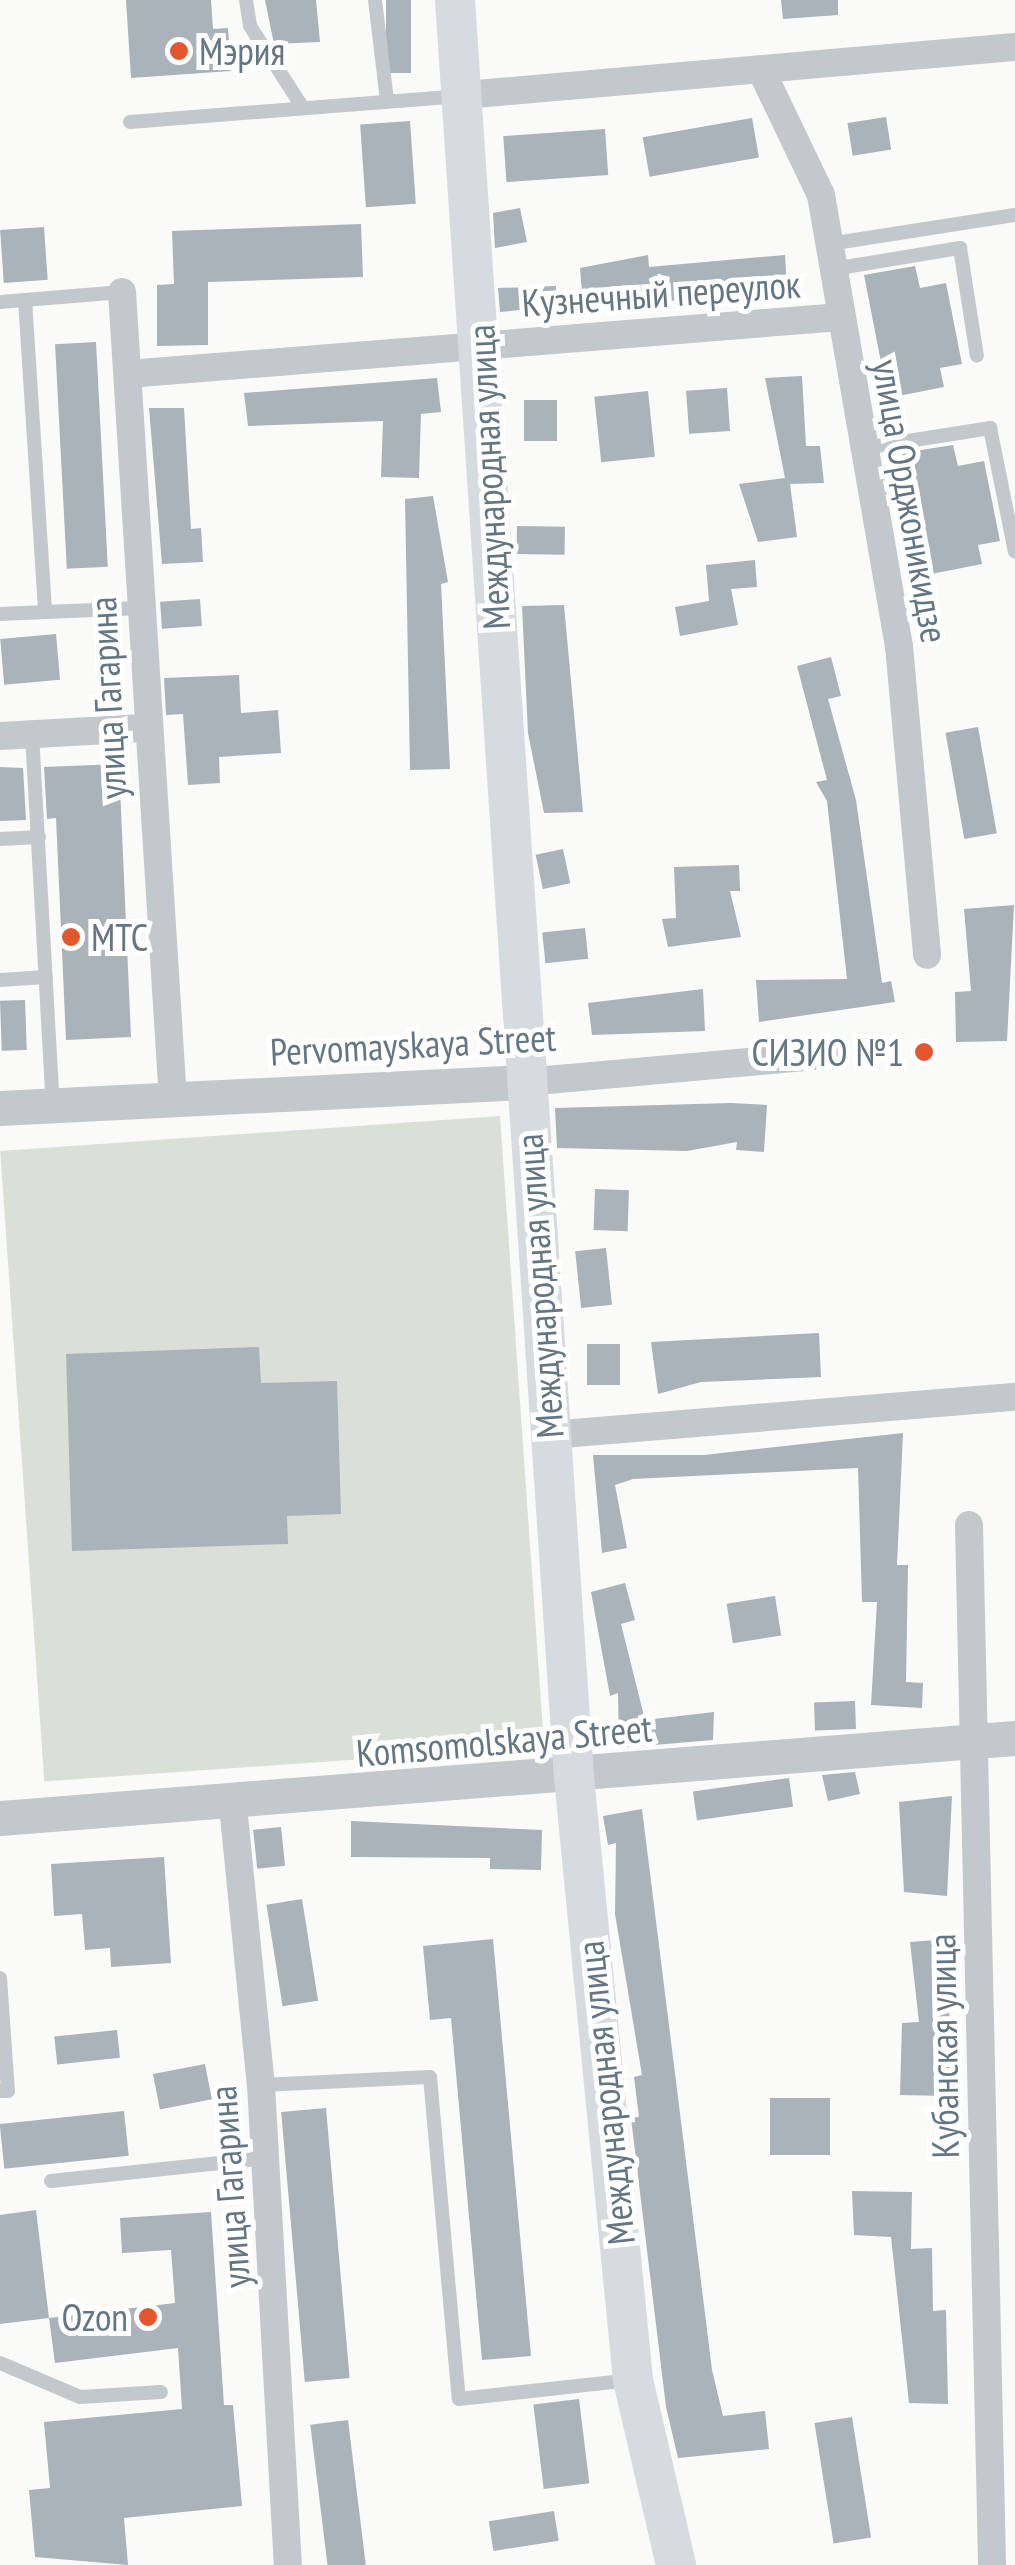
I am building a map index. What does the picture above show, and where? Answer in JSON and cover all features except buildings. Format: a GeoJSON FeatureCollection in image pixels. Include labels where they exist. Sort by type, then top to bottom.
{"type":"FeatureCollection","features":[{"type":"Feature","properties":{"kind":"main road","name":"Международная улица"},"geometry":{"type":"LineString","coordinates":[[457,1],[525,1082],[574,1776],[633,2380],[676,2565]]}},
{"type":"Feature","properties":{"kind":"street"},"geometry":{"type":"LineString","coordinates":[[465,95],[763,74],[1015,47]]}},
{"type":"Feature","properties":{"kind":"street","name":"улица Орджоникидзе"},"geometry":{"type":"LineString","coordinates":[[763,74],[821,195],[920,805],[926,955]]}},
{"type":"Feature","properties":{"kind":"street","name":"улица Гагарина"},"geometry":{"type":"LineString","coordinates":[[122,292],[143,728],[172,1100]]}},
{"type":"Feature","properties":{"kind":"street","name":"Кузнечный переулок"},"geometry":{"type":"LineString","coordinates":[[128,374],[841,317]]}},
{"type":"Feature","properties":{"kind":"street"},"geometry":{"type":"LineString","coordinates":[[0,736],[143,728]]}},
{"type":"Feature","properties":{"kind":"street","name":"Pervomayskaya Street"},"geometry":{"type":"LineString","coordinates":[[0,1108],[525,1082],[829,1055]]}},
{"type":"Feature","properties":{"kind":"street"},"geometry":{"type":"LineString","coordinates":[[550,1435],[1015,1397]]}},
{"type":"Feature","properties":{"kind":"street","name":"Кубанская улица"},"geometry":{"type":"LineString","coordinates":[[969,1525],[992,2565]]}},
{"type":"Feature","properties":{"kind":"street","name":"Komsomolskaya Street"},"geometry":{"type":"LineString","coordinates":[[0,1818],[233,1806],[1015,1738]]}},
{"type":"Feature","properties":{"kind":"street","name":"улица Гагарина"},"geometry":{"type":"LineString","coordinates":[[233,1806],[261,2085],[288,2565]]}},
{"type":"Feature","properties":{"kind":"lane"},"geometry":{"type":"LineString","coordinates":[[246,0],[250,26],[304,108]]}},
{"type":"Feature","properties":{"kind":"lane"},"geometry":{"type":"LineString","coordinates":[[375,0],[387,102]]}},
{"type":"Feature","properties":{"kind":"lane"},"geometry":{"type":"LineString","coordinates":[[130,122],[465,95]]}},
{"type":"Feature","properties":{"kind":"lane"},"geometry":{"type":"LineString","coordinates":[[831,257],[1015,215]]}},
{"type":"Feature","properties":{"kind":"lane"},"geometry":{"type":"LineString","coordinates":[[831,257],[960,248],[977,356]]}},
{"type":"Feature","properties":{"kind":"lane"},"geometry":{"type":"LineString","coordinates":[[0,302],[122,292]]}},
{"type":"Feature","properties":{"kind":"lane"},"geometry":{"type":"LineString","coordinates":[[25,300],[45,611]]}},
{"type":"Feature","properties":{"kind":"lane"},"geometry":{"type":"LineString","coordinates":[[863,448],[990,428],[1015,552]]}},
{"type":"Feature","properties":{"kind":"lane"},"geometry":{"type":"LineString","coordinates":[[0,614],[140,608]]}},
{"type":"Feature","properties":{"kind":"lane"},"geometry":{"type":"LineString","coordinates":[[32,734],[53,1105]]}},
{"type":"Feature","properties":{"kind":"lane"},"geometry":{"type":"LineString","coordinates":[[0,839],[39,837]]}},
{"type":"Feature","properties":{"kind":"lane"},"geometry":{"type":"LineString","coordinates":[[0,980],[46,978]]}},
{"type":"Feature","properties":{"kind":"lane"},"geometry":{"type":"LineString","coordinates":[[0,1978],[8,2091],[0,2092]]}},
{"type":"Feature","properties":{"kind":"lane"},"geometry":{"type":"LineString","coordinates":[[261,2085],[430,2077],[459,2399],[633,2380]]}},
{"type":"Feature","properties":{"kind":"lane"},"geometry":{"type":"LineString","coordinates":[[51,2181],[266,2158]]}},
{"type":"Feature","properties":{"kind":"lane"},"geometry":{"type":"LineString","coordinates":[[0,2363],[80,2397],[162,2392]]}},
{"type":"Feature","properties":{"kind":"shaded area"},"geometry":{"type":"Polygon","coordinates":[[[500,1116],[544,1746],[44,1781],[0,1151],[500,1116]]]}},
{"type":"Feature","properties":{"kind":"place","name":"Мэрия"},"geometry":{"type":"Point","coordinates":[179,51]}},
{"type":"Feature","properties":{"kind":"place","name":"МТС"},"geometry":{"type":"Point","coordinates":[71,937]}},
{"type":"Feature","properties":{"kind":"place","name":"СИЗИО №1"},"geometry":{"type":"Point","coordinates":[924,1052]}},
{"type":"Feature","properties":{"kind":"place","name":"Ozon"},"geometry":{"type":"Point","coordinates":[148,2317]}}]}
